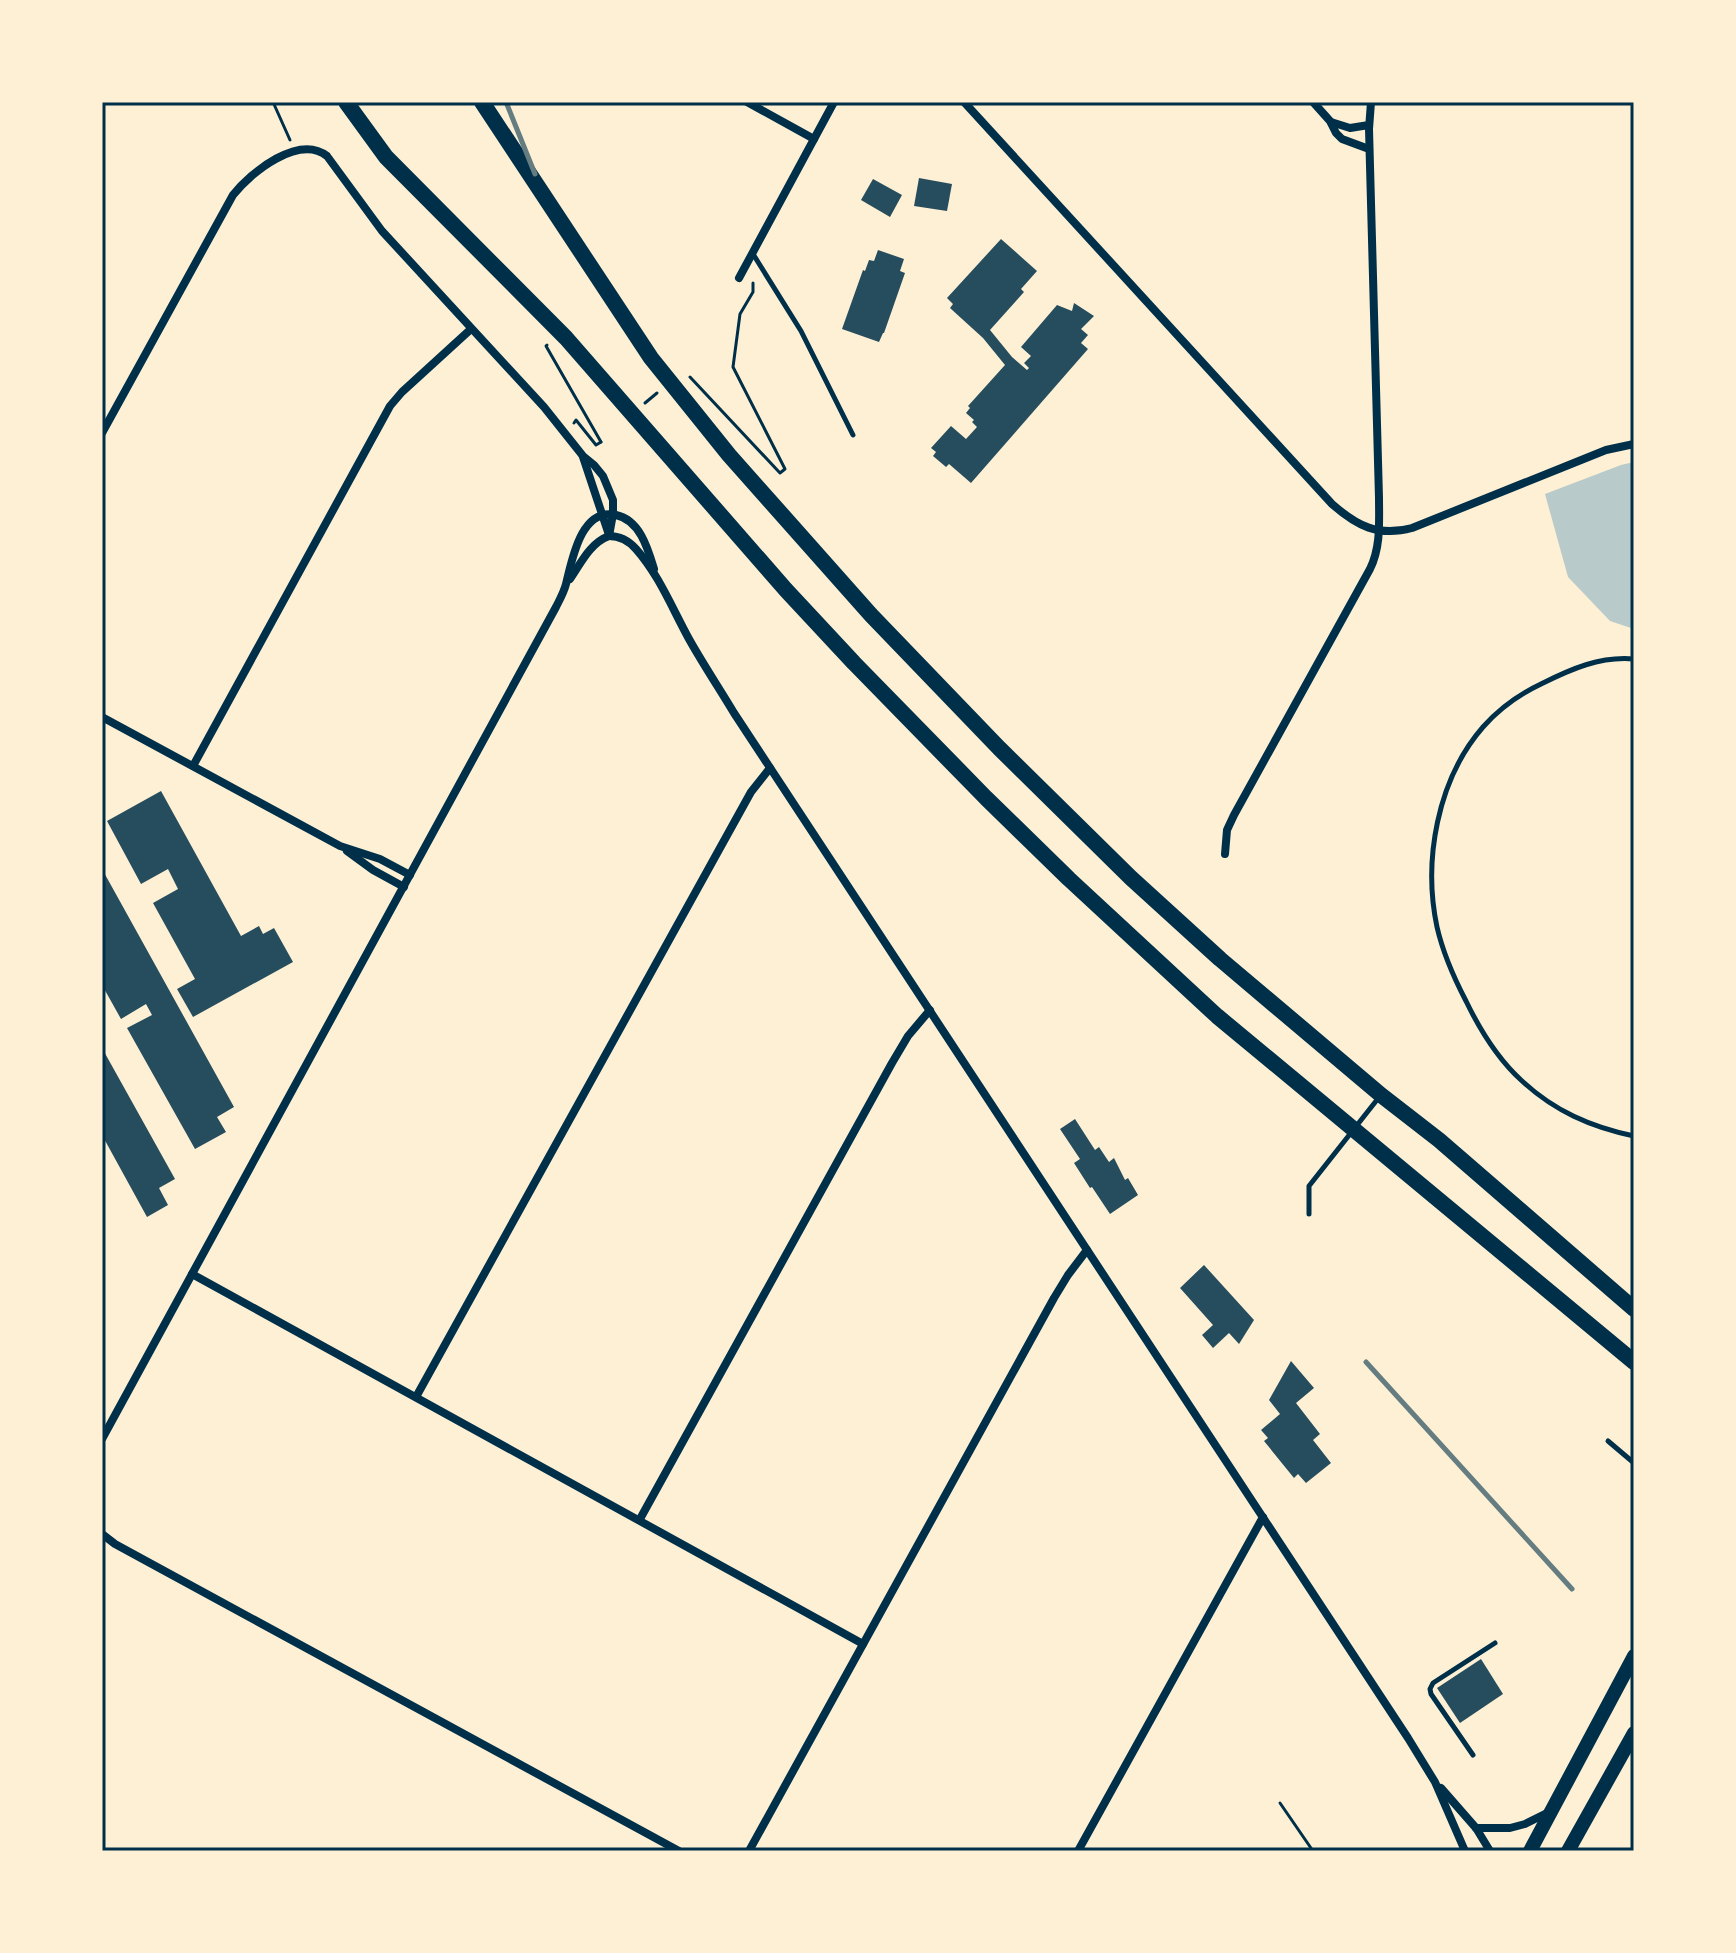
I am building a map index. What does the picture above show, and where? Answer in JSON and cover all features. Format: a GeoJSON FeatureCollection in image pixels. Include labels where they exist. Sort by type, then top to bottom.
{"type":"FeatureCollection","features":[{"type":"Feature","properties":{"kind":"highway"},"geometry":{"type":"LineString","coordinates":[[346,102],[386,157],[566,338],[786,590],[986,798],[1217,1016],[1634,1362]]}},
{"type":"Feature","properties":{"kind":"highway"},"geometry":{"type":"LineString","coordinates":[[482,102],[651,358],[729,455],[871,615],[999,748],[1131,878],[1220,959],[1451,1150],[1634,1309]]}},
{"type":"Feature","properties":{"kind":"main road"},"geometry":{"type":"LineString","coordinates":[[1530,1851],[1634,1656]]}},
{"type":"Feature","properties":{"kind":"main road"},"geometry":{"type":"LineString","coordinates":[[1568,1851],[1634,1733]]}},
{"type":"Feature","properties":{"kind":"street"},"geometry":{"type":"LineString","coordinates":[[747,102],[814,139]]}},
{"type":"Feature","properties":{"kind":"street"},"geometry":{"type":"LineString","coordinates":[[739,278],[834,102]]}},
{"type":"Feature","properties":{"kind":"street"},"geometry":{"type":"LineString","coordinates":[[964,102],[1332,504],[1356,523],[1379,531],[1412,528],[1606,450],[1634,444]]}},
{"type":"Feature","properties":{"kind":"street"},"geometry":{"type":"LineString","coordinates":[[1313,102],[1342,139],[1369,149]]}},
{"type":"Feature","properties":{"kind":"street"},"geometry":{"type":"LineString","coordinates":[[1225,854],[1227,830],[1234,815],[1376,555],[1379,531],[1369,149],[1371,102]]}},
{"type":"Feature","properties":{"kind":"street"},"geometry":{"type":"LineString","coordinates":[[1330,121],[1350,128],[1369,125]]}},
{"type":"Feature","properties":{"kind":"street"},"geometry":{"type":"LineString","coordinates":[[102,433],[233,195],[255,172],[294,151],[316,149],[327,156],[382,231],[603,476],[613,500],[609,536]]}},
{"type":"Feature","properties":{"kind":"street"},"geometry":{"type":"LineString","coordinates":[[193,766],[390,406],[471,329]]}},
{"type":"Feature","properties":{"kind":"street"},"geometry":{"type":"LineString","coordinates":[[583,456],[609,536]]}},
{"type":"Feature","properties":{"kind":"street"},"geometry":{"type":"LineString","coordinates":[[565,588],[581,535],[589,523],[613,514],[623,518],[641,534],[656,577]]}},
{"type":"Feature","properties":{"kind":"street"},"geometry":{"type":"LineString","coordinates":[[102,1439],[565,588],[593,546],[601,539],[618,536],[635,548],[656,577],[691,642],[770,768],[1435,1782],[1476,1828],[1490,1851]]}},
{"type":"Feature","properties":{"kind":"street"},"geometry":{"type":"LineString","coordinates":[[102,717],[340,846],[373,870],[404,887]]}},
{"type":"Feature","properties":{"kind":"street"},"geometry":{"type":"LineString","coordinates":[[416,1397],[751,792],[770,768]]}},
{"type":"Feature","properties":{"kind":"street"},"geometry":{"type":"LineString","coordinates":[[340,846],[380,859],[410,875]]}},
{"type":"Feature","properties":{"kind":"street"},"geometry":{"type":"LineString","coordinates":[[640,1519],[892,1063],[908,1036],[930,1010]]}},
{"type":"Feature","properties":{"kind":"street"},"geometry":{"type":"LineString","coordinates":[[749,1851],[1054,1298],[1087,1250]]}},
{"type":"Feature","properties":{"kind":"street"},"geometry":{"type":"LineString","coordinates":[[192,1274],[863,1644]]}},
{"type":"Feature","properties":{"kind":"street"},"geometry":{"type":"LineString","coordinates":[[1078,1851],[1263,1517]]}},
{"type":"Feature","properties":{"kind":"street"},"geometry":{"type":"LineString","coordinates":[[102,1537],[679,1851]]}},
{"type":"Feature","properties":{"kind":"street"},"geometry":{"type":"LineString","coordinates":[[1435,1782],[1465,1851]]}},
{"type":"Feature","properties":{"kind":"street"},"geometry":{"type":"LineString","coordinates":[[1476,1828],[1510,1828],[1552,1810]]}},
{"type":"Feature","properties":{"kind":"lane"},"geometry":{"type":"LineString","coordinates":[[752,253],[801,331],[853,435]]}},
{"type":"Feature","properties":{"kind":"lane"},"geometry":{"type":"LineString","coordinates":[[1634,659],[1606,659],[1569,670],[1524,692],[1483,726],[1454,772],[1438,819],[1431,863],[1441,941],[1454,978],[1484,1035],[1521,1080],[1551,1104],[1579,1120],[1634,1136]]}},
{"type":"Feature","properties":{"kind":"lane"},"geometry":{"type":"LineString","coordinates":[[1309,1214],[1309,1186],[1381,1095]]}},
{"type":"Feature","properties":{"kind":"lane"},"geometry":{"type":"LineString","coordinates":[[1608,1441],[1634,1463]]}},
{"type":"Feature","properties":{"kind":"lane"},"geometry":{"type":"LineString","coordinates":[[1473,1755],[1430,1689],[1433,1683],[1495,1643]]}},
{"type":"Feature","properties":{"kind":"path"},"geometry":{"type":"LineString","coordinates":[[273,102],[294,151]]}},
{"type":"Feature","properties":{"kind":"path"},"geometry":{"type":"LineString","coordinates":[[737,378],[733,367],[738,327],[740,314],[753,292],[753,273]]}},
{"type":"Feature","properties":{"kind":"path"},"geometry":{"type":"LineString","coordinates":[[564,432],[576,420],[596,445],[601,442]]}},
{"type":"Feature","properties":{"kind":"path"},"geometry":{"type":"LineString","coordinates":[[1280,1803],[1313,1851]]}},
{"type":"Feature","properties":{"kind":"shaded area"},"geometry":{"type":"Polygon","coordinates":[[[1634,462],[1634,629],[1610,621],[1568,577],[1545,494],[1634,462]]]}},
{"type":"Feature","properties":{"kind":"building"},"geometry":{"type":"Polygon","coordinates":[[[919,178],[952,184],[947,211],[914,206],[919,178]]]}},
{"type":"Feature","properties":{"kind":"building"},"geometry":{"type":"Polygon","coordinates":[[[873,179],[902,195],[890,217],[861,200],[873,179]]]}},
{"type":"Feature","properties":{"kind":"building"},"geometry":{"type":"Polygon","coordinates":[[[1001,239],[1037,271],[1021,289],[1024,292],[990,330],[1027,370],[1029,368],[1024,363],[1031,356],[1021,347],[1057,305],[1072,311],[1074,303],[1094,316],[1081,329],[1088,335],[1081,343],[1088,349],[971,483],[949,464],[946,467],[933,456],[936,452],[931,448],[951,426],[966,439],[977,427],[966,413],[970,408],[968,406],[1005,365],[983,338],[950,308],[953,304],[947,298],[1001,239]]]}},
{"type":"Feature","properties":{"kind":"building"},"geometry":{"type":"Polygon","coordinates":[[[878,250],[904,259],[900,271],[905,273],[879,342],[842,329],[863,270],[869,260],[874,261],[878,250]]]}},
{"type":"Feature","properties":{"kind":"building"},"geometry":{"type":"Polygon","coordinates":[[[161,791],[241,936],[259,926],[263,934],[274,928],[293,962],[193,1017],[177,989],[195,979],[153,903],[178,889],[168,869],[141,884],[107,821],[161,791]]]}},
{"type":"Feature","properties":{"kind":"building"},"geometry":{"type":"Polygon","coordinates":[[[102,869],[234,1107],[217,1117],[226,1132],[195,1149],[127,1028],[152,1015],[146,1004],[121,1019],[102,985],[102,869]]]}},
{"type":"Feature","properties":{"kind":"building"},"geometry":{"type":"Polygon","coordinates":[[[102,1048],[175,1179],[159,1188],[168,1205],[147,1217],[102,1135],[102,1048]]]}},
{"type":"Feature","properties":{"kind":"building"},"geometry":{"type":"Polygon","coordinates":[[[1075,1119],[1095,1150],[1099,1147],[1109,1162],[1114,1158],[1125,1180],[1128,1178],[1138,1195],[1110,1214],[1074,1163],[1080,1159],[1060,1129],[1075,1119]]]}},
{"type":"Feature","properties":{"kind":"building"},"geometry":{"type":"Polygon","coordinates":[[[1204,1265],[1254,1320],[1239,1344],[1229,1333],[1213,1348],[1202,1335],[1213,1325],[1180,1288],[1204,1265]]]}},
{"type":"Feature","properties":{"kind":"building"},"geometry":{"type":"Polygon","coordinates":[[[1291,1361],[1314,1388],[1296,1403],[1320,1434],[1313,1440],[1331,1463],[1306,1483],[1298,1474],[1294,1478],[1264,1441],[1268,1438],[1261,1430],[1280,1414],[1269,1400],[1291,1361]]]}},
{"type":"Feature","properties":{"kind":"building"},"geometry":{"type":"Polygon","coordinates":[[[1481,1659],[1503,1694],[1460,1723],[1437,1688],[1481,1659]]]}},
{"type":"Feature","properties":{"kind":"railway"},"geometry":{"type":"LineString","coordinates":[[506,102],[535,174]]}},
{"type":"Feature","properties":{"kind":"railway"},"geometry":{"type":"LineString","coordinates":[[1366,1362],[1572,1589]]}}]}
